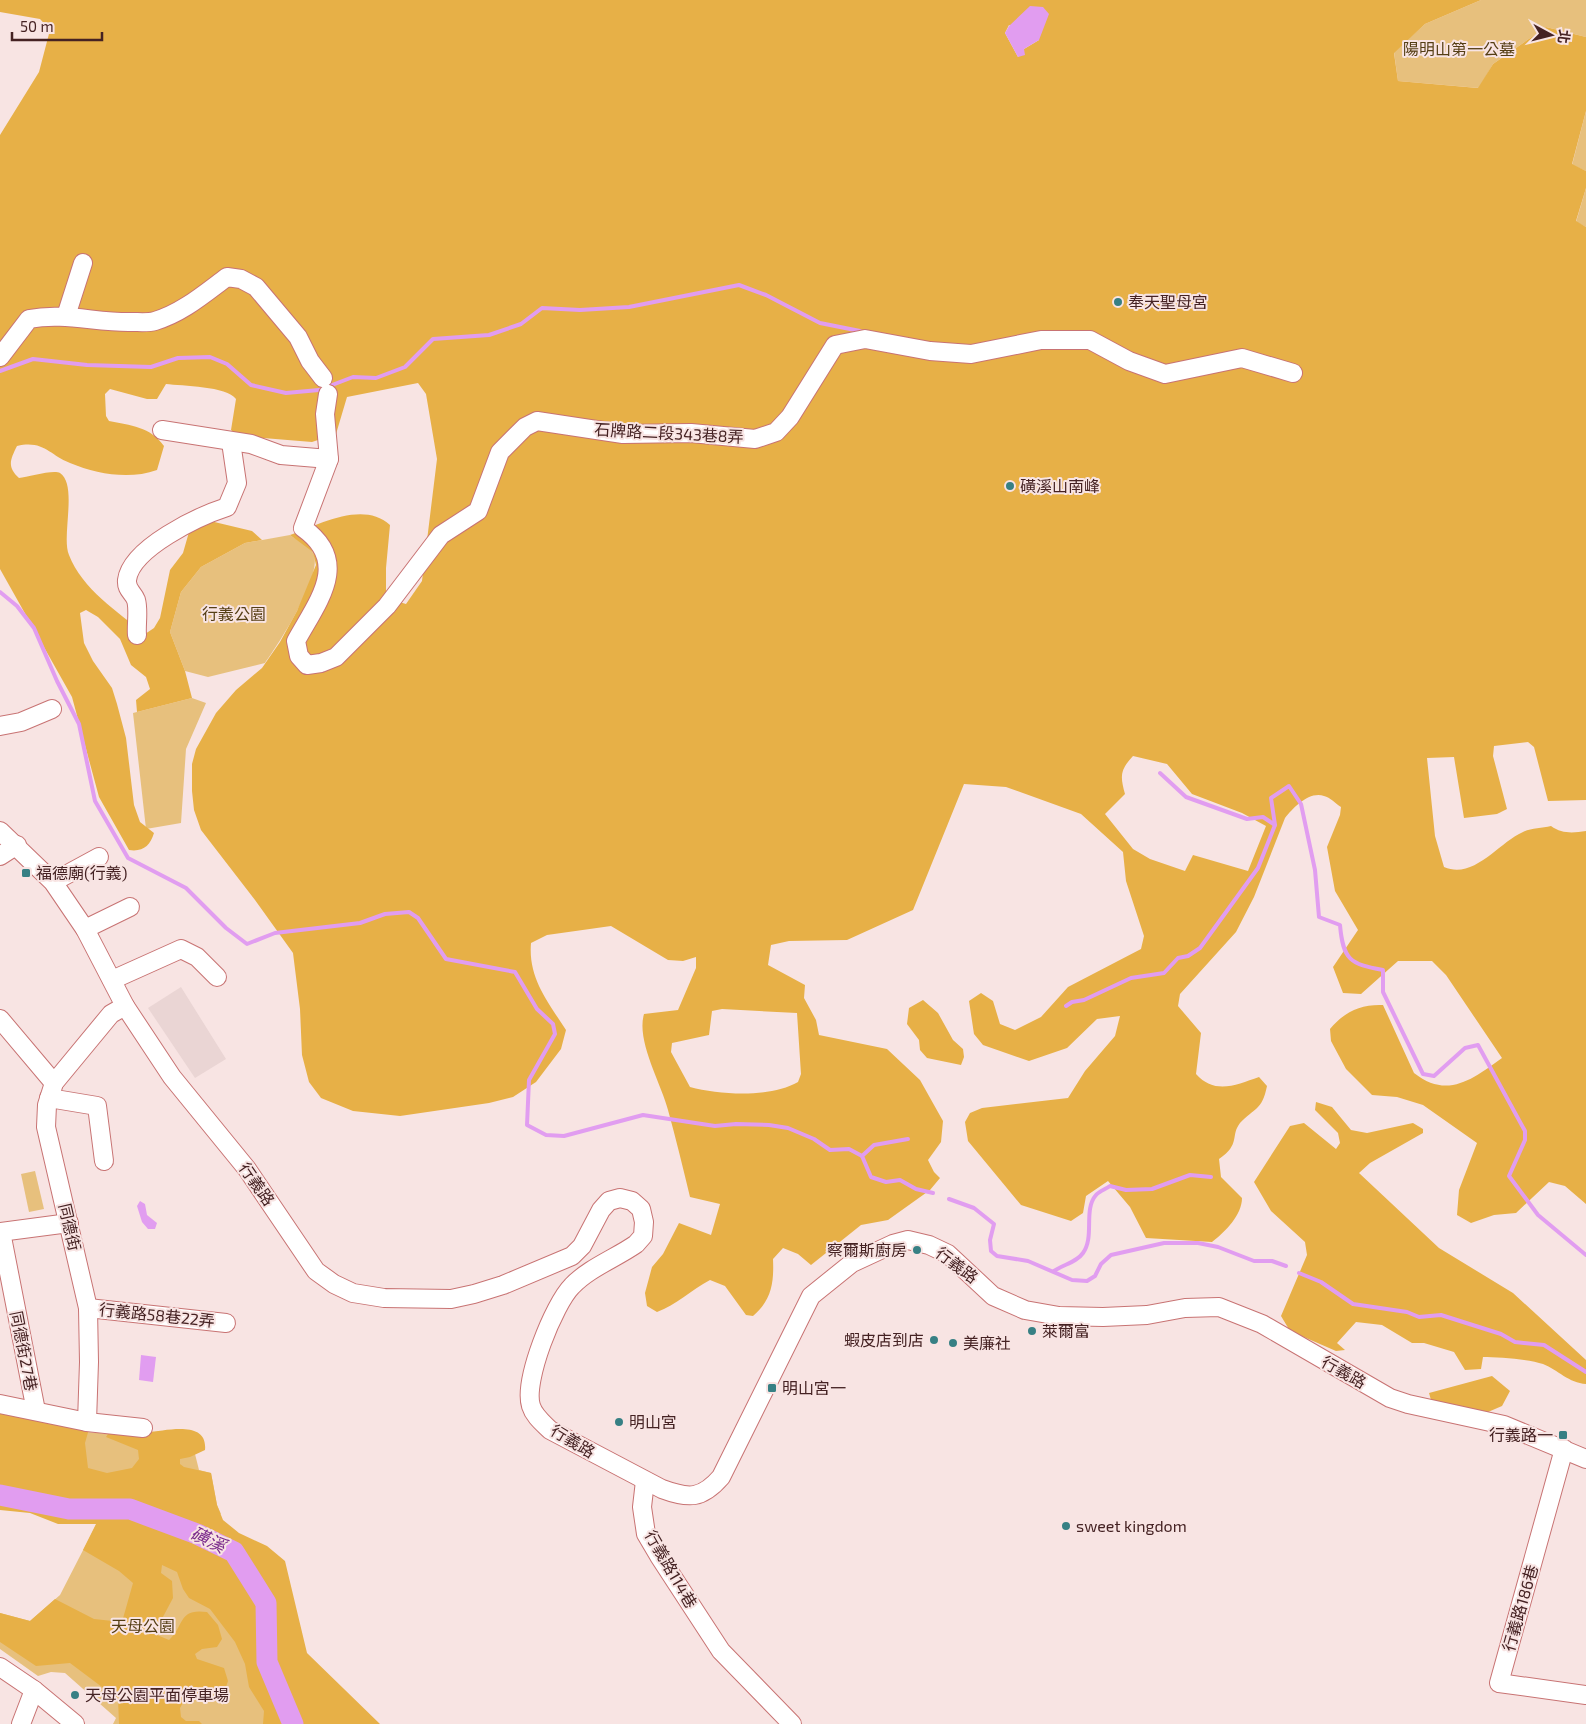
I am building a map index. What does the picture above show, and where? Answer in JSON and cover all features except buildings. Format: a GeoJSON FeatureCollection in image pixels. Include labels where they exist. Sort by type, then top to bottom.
{"type":"FeatureCollection","features":[{"type":"Feature","properties":{"kind":"street"},"geometry":{"type":"LineString","coordinates":[[66,316],[83,263]]}},
{"type":"Feature","properties":{"kind":"street","name":"石牌路二段343巷8弄"},"geometry":{"type":"LineString","coordinates":[[0,357],[29,319],[46,315],[117,322],[153,322],[177,313],[227,277],[241,279],[256,287],[298,336],[310,362],[326,386],[325,414],[329,459],[303,528],[325,550],[330,569],[320,597],[296,641],[299,656],[307,665],[321,663],[336,657],[387,606],[441,535],[478,511],[500,452],[525,427],[537,421],[623,434],[691,434],[755,438],[776,432],[790,417],[835,345],[865,338],[930,350],[971,354],[1041,340],[1090,340],[1129,361],[1164,374],[1242,358],[1293,373]]}},
{"type":"Feature","properties":{"kind":"street"},"geometry":{"type":"LineString","coordinates":[[162,430],[260,446],[281,455],[329,459]]}},
{"type":"Feature","properties":{"kind":"street"},"geometry":{"type":"LineString","coordinates":[[137,635],[136,599],[129,591],[127,580],[132,564],[174,530],[227,507],[237,483],[231,442]]}},
{"type":"Feature","properties":{"kind":"street"},"geometry":{"type":"LineString","coordinates":[[0,726],[21,722],[52,709]]}},
{"type":"Feature","properties":{"kind":"street","name":"行義路"},"geometry":{"type":"LineString","coordinates":[[0,832],[17,845],[53,882],[85,929],[125,1006],[172,1077],[247,1169],[316,1271],[334,1284],[353,1293],[409,1300],[451,1299],[503,1285],[572,1256],[582,1246],[600,1210],[609,1201],[620,1198],[632,1201],[641,1209],[644,1222],[643,1236],[636,1244],[572,1286],[560,1303],[539,1350],[529,1395],[531,1408],[550,1430],[645,1481],[682,1496],[697,1495],[710,1490],[721,1477],[811,1296],[852,1263],[893,1244],[908,1240],[929,1245],[948,1254],[993,1296],[1025,1310],[1058,1316],[1103,1317],[1147,1315],[1185,1308],[1219,1308],[1262,1324],[1390,1398],[1408,1404],[1504,1425],[1586,1459]]}},
{"type":"Feature","properties":{"kind":"street"},"geometry":{"type":"LineString","coordinates":[[0,856],[17,845]]}},
{"type":"Feature","properties":{"kind":"street"},"geometry":{"type":"LineString","coordinates":[[53,882],[99,857]]}},
{"type":"Feature","properties":{"kind":"street"},"geometry":{"type":"LineString","coordinates":[[85,929],[130,907]]}},
{"type":"Feature","properties":{"kind":"street"},"geometry":{"type":"LineString","coordinates":[[112,980],[181,949],[197,957],[217,978]]}},
{"type":"Feature","properties":{"kind":"street"},"geometry":{"type":"LineString","coordinates":[[51,1091],[111,1014],[125,1006]]}},
{"type":"Feature","properties":{"kind":"street"},"geometry":{"type":"LineString","coordinates":[[0,1019],[51,1091],[97,1106],[104,1161]]}},
{"type":"Feature","properties":{"kind":"street","name":"同德街"},"geometry":{"type":"LineString","coordinates":[[51,1091],[46,1126],[88,1308],[87,1422]]}},
{"type":"Feature","properties":{"kind":"street"},"geometry":{"type":"LineString","coordinates":[[0,1232],[69,1223]]}},
{"type":"Feature","properties":{"kind":"street","name":"同德街27巷"},"geometry":{"type":"LineString","coordinates":[[0,1232],[36,1411]]}},
{"type":"Feature","properties":{"kind":"street","name":"行義路58巷22弄"},"geometry":{"type":"LineString","coordinates":[[88,1308],[226,1323]]}},
{"type":"Feature","properties":{"kind":"street"},"geometry":{"type":"LineString","coordinates":[[0,1404],[87,1422],[143,1428]]}},
{"type":"Feature","properties":{"kind":"street","name":"行義路186巷"},"geometry":{"type":"LineString","coordinates":[[1564,1449],[1499,1683],[1586,1695]]}},
{"type":"Feature","properties":{"kind":"street","name":"行義路114巷"},"geometry":{"type":"LineString","coordinates":[[645,1481],[642,1507],[646,1534],[721,1651],[792,1724]]}},
{"type":"Feature","properties":{"kind":"street"},"geometry":{"type":"LineString","coordinates":[[0,1667],[34,1690],[75,1724]]}},
{"type":"Feature","properties":{"kind":"street"},"geometry":{"type":"LineString","coordinates":[[21,1724],[34,1690]]}},
{"type":"Feature","properties":{"kind":"shaded area"},"geometry":{"type":"Polygon","coordinates":[[[1030,6],[1043,7],[1049,14],[1039,40],[1024,49],[1025,55],[1018,57],[1005,33],[1009,26],[1030,6]]]}},
{"type":"Feature","properties":{"kind":"shaded area"},"geometry":{"type":"Polygon","coordinates":[[[181,987],[226,1059],[195,1078],[148,1008],[181,987]]]}},
{"type":"Feature","properties":{"kind":"shaded area"},"geometry":{"type":"Polygon","coordinates":[[[140,1201],[145,1204],[147,1215],[157,1223],[155,1229],[148,1229],[142,1222],[137,1206],[140,1201]]]}},
{"type":"Feature","properties":{"kind":"shaded area"},"geometry":{"type":"Polygon","coordinates":[[[141,1355],[156,1357],[153,1382],[139,1380],[141,1355]]]}},
{"type":"Feature","properties":{"kind":"green space"},"geometry":{"type":"Polygon","coordinates":[[[0,0],[1481,0],[1425,24],[1394,53],[1398,81],[1478,88],[1493,64],[1546,27],[1586,37],[1586,111],[1572,164],[1586,171],[1586,188],[1576,221],[1586,227],[1586,800],[1548,801],[1534,747],[1528,742],[1494,746],[1493,756],[1507,809],[1497,814],[1464,818],[1454,757],[1427,758],[1435,836],[1444,867],[1455,870],[1476,865],[1514,837],[1529,830],[1551,826],[1568,832],[1586,831],[1586,1204],[1565,1186],[1549,1182],[1516,1213],[1494,1215],[1471,1223],[1457,1215],[1459,1190],[1477,1143],[1423,1105],[1397,1097],[1372,1095],[1346,1069],[1331,1041],[1330,1029],[1341,1018],[1354,1010],[1375,1005],[1383,1005],[1414,1073],[1426,1081],[1438,1085],[1460,1083],[1471,1079],[1502,1058],[1446,975],[1432,961],[1398,961],[1361,994],[1343,993],[1333,967],[1358,930],[1335,891],[1327,847],[1340,815],[1341,807],[1328,798],[1318,795],[1302,801],[1285,818],[1254,897],[1236,932],[1180,994],[1178,1006],[1201,1033],[1196,1074],[1203,1080],[1218,1086],[1234,1085],[1259,1077],[1267,1086],[1260,1105],[1240,1123],[1233,1144],[1226,1154],[1219,1159],[1221,1177],[1242,1198],[1236,1217],[1212,1242],[1146,1238],[1130,1207],[1108,1181],[1086,1196],[1083,1213],[1071,1221],[1021,1205],[968,1141],[965,1122],[970,1113],[982,1108],[1068,1098],[1085,1071],[1115,1036],[1120,1016],[1097,1019],[1067,1048],[1029,1061],[983,1045],[974,1034],[969,1001],[981,993],[993,1001],[1000,1024],[1015,1030],[1041,1017],[1068,987],[1141,949],[1144,936],[1126,881],[1123,852],[1081,814],[1006,787],[964,784],[913,910],[847,940],[789,941],[771,945],[768,965],[805,985],[804,998],[816,1020],[819,1035],[887,1049],[920,1080],[943,1121],[941,1142],[928,1160],[934,1172],[940,1178],[930,1190],[888,1220],[861,1225],[811,1265],[798,1254],[783,1248],[773,1259],[772,1283],[768,1297],[753,1316],[746,1315],[725,1286],[710,1280],[657,1312],[647,1306],[645,1293],[652,1267],[663,1254],[679,1223],[711,1235],[720,1204],[690,1197],[665,1099],[650,1062],[643,1037],[642,1025],[644,1014],[678,1010],[696,968],[696,957],[683,961],[668,960],[611,926],[547,935],[531,943],[533,967],[536,979],[546,999],[566,1030],[561,1049],[536,1082],[513,1097],[489,1103],[400,1116],[353,1111],[321,1098],[309,1082],[302,1055],[300,1009],[293,953],[201,830],[194,810],[192,764],[196,749],[216,713],[236,690],[262,668],[280,642],[297,611],[316,565],[313,552],[290,535],[340,517],[367,515],[379,518],[390,525],[386,568],[386,598],[406,604],[422,581],[437,459],[426,394],[418,383],[347,397],[336,434],[312,442],[238,436],[231,430],[236,399],[224,391],[204,387],[166,384],[157,399],[147,399],[110,389],[105,394],[106,416],[109,421],[140,428],[153,435],[164,446],[157,470],[135,475],[102,473],[70,463],[46,449],[34,445],[17,446],[11,467],[19,478],[57,472],[65,479],[69,499],[67,547],[75,567],[83,579],[102,599],[145,634],[154,628],[160,618],[170,570],[183,553],[189,532],[206,520],[252,531],[262,540],[245,543],[201,567],[181,592],[170,632],[185,671],[192,698],[137,712],[136,700],[150,689],[146,677],[131,665],[120,639],[98,617],[86,610],[80,613],[84,643],[93,661],[112,688],[117,704],[126,738],[134,805],[140,822],[154,833],[148,845],[142,849],[129,850],[99,797],[72,697],[0,569],[0,135],[39,72],[50,30],[40,19],[0,12],[0,0]],[[1009,25],[1005,33],[1018,57],[1024,49],[1039,40],[1009,25]],[[1133,756],[1122,774],[1125,794],[1105,814],[1133,849],[1150,859],[1185,871],[1193,855],[1248,871],[1266,826],[1242,813],[1192,794],[1167,764],[1133,756]],[[722,1009],[712,1011],[709,1035],[672,1043],[671,1052],[690,1087],[716,1092],[745,1094],[774,1091],[798,1082],[801,1074],[797,1013],[722,1009]]]}},
{"type":"Feature","properties":{"kind":"green space","name":"陽明山第一公墓"},"geometry":{"type":"Polygon","coordinates":[[[1481,0],[1586,0],[1586,37],[1546,27],[1493,64],[1479,88],[1398,81],[1394,52],[1425,24],[1481,0]]]}},
{"type":"Feature","properties":{"kind":"green space"},"geometry":{"type":"Polygon","coordinates":[[[1586,111],[1586,171],[1572,165],[1586,111]]]}},
{"type":"Feature","properties":{"kind":"green space"},"geometry":{"type":"Polygon","coordinates":[[[1586,188],[1586,227],[1576,222],[1586,188]]]}},
{"type":"Feature","properties":{"kind":"green space","name":"行義公園"},"geometry":{"type":"Polygon","coordinates":[[[290,535],[312,551],[315,561],[313,574],[290,625],[265,663],[208,677],[185,671],[170,632],[181,592],[201,567],[245,543],[290,535]]]}},
{"type":"Feature","properties":{"kind":"green space"},"geometry":{"type":"Polygon","coordinates":[[[192,698],[206,703],[186,749],[181,823],[146,829],[133,713],[192,698]]]}},
{"type":"Feature","properties":{"kind":"green space"},"geometry":{"type":"Polygon","coordinates":[[[923,1000],[938,1013],[953,1040],[963,1049],[964,1057],[961,1065],[927,1058],[920,1050],[919,1040],[907,1024],[909,1008],[923,1000]]]}},
{"type":"Feature","properties":{"kind":"green space"},"geometry":{"type":"Polygon","coordinates":[[[1316,1102],[1332,1107],[1351,1130],[1367,1133],[1413,1123],[1423,1129],[1423,1133],[1370,1163],[1359,1173],[1439,1248],[1513,1293],[1586,1360],[1586,1384],[1569,1379],[1537,1362],[1505,1358],[1483,1357],[1481,1369],[1465,1370],[1454,1352],[1424,1343],[1412,1343],[1382,1325],[1356,1322],[1337,1343],[1345,1350],[1336,1351],[1290,1331],[1281,1316],[1307,1255],[1305,1242],[1271,1211],[1254,1182],[1290,1126],[1304,1123],[1336,1149],[1340,1143],[1338,1133],[1315,1110],[1316,1102]]]}},
{"type":"Feature","properties":{"kind":"green space"},"geometry":{"type":"Polygon","coordinates":[[[35,1171],[44,1209],[29,1212],[21,1174],[35,1171]]]}},
{"type":"Feature","properties":{"kind":"green space"},"geometry":{"type":"Polygon","coordinates":[[[1492,1376],[1510,1391],[1502,1406],[1488,1412],[1431,1400],[1429,1393],[1492,1376]]]}},
{"type":"Feature","properties":{"kind":"green space"},"geometry":{"type":"Polygon","coordinates":[[[0,1407],[89,1429],[85,1443],[88,1468],[107,1473],[132,1468],[139,1459],[138,1450],[106,1437],[112,1428],[138,1432],[184,1429],[193,1430],[200,1434],[204,1440],[205,1450],[190,1457],[180,1459],[180,1464],[184,1467],[211,1473],[217,1505],[223,1520],[239,1533],[267,1546],[285,1561],[307,1653],[380,1724],[263,1724],[264,1711],[249,1687],[245,1664],[235,1642],[210,1609],[189,1598],[183,1589],[177,1572],[162,1565],[161,1573],[172,1581],[173,1598],[156,1630],[157,1635],[169,1640],[186,1615],[198,1611],[207,1612],[218,1625],[222,1639],[217,1647],[202,1649],[195,1654],[197,1659],[224,1668],[228,1681],[224,1693],[186,1697],[180,1708],[181,1717],[186,1721],[199,1721],[202,1724],[119,1724],[118,1699],[70,1663],[36,1666],[0,1642],[0,1613],[30,1621],[55,1599],[94,1619],[122,1622],[133,1583],[119,1571],[83,1550],[96,1524],[58,1524],[30,1513],[0,1510],[0,1407]]]}},
{"type":"Feature","properties":{"kind":"green space"},"geometry":{"type":"Polygon","coordinates":[[[87,1432],[146,1437],[194,1450],[199,1470],[211,1473],[217,1505],[221,1514],[39,1476],[87,1432]]]}},
{"type":"Feature","properties":{"kind":"green space","name":"天母公園"},"geometry":{"type":"Polygon","coordinates":[[[97,1523],[184,1541],[350,1724],[113,1724],[116,1718],[65,1673],[51,1672],[38,1676],[0,1649],[0,1613],[30,1621],[60,1595],[97,1523]]]}},
{"type":"Feature","properties":{"kind":"waterway"},"geometry":{"type":"LineString","coordinates":[[0,371],[33,359],[87,365],[151,367],[178,358],[210,357],[227,364],[251,385],[286,393],[319,390],[353,377],[376,378],[405,367],[433,339],[489,335],[521,324],[542,308],[580,310],[629,307],[739,285],[766,295],[820,323],[860,331]]}},
{"type":"Feature","properties":{"kind":"waterway"},"geometry":{"type":"LineString","coordinates":[[0,592],[17,606],[34,628],[57,681],[79,724],[95,801],[128,858],[186,888],[226,928],[247,944],[275,933],[360,923],[385,914],[409,912],[418,918],[446,959],[515,972],[537,1009],[553,1024],[555,1034],[529,1080],[527,1125],[546,1135],[564,1136],[643,1115],[715,1126],[736,1124],[769,1125],[788,1128],[814,1139],[830,1150],[849,1149],[862,1156],[871,1177],[886,1182],[900,1180],[916,1189],[933,1193]]}},
{"type":"Feature","properties":{"kind":"waterway"},"geometry":{"type":"LineString","coordinates":[[1160,773],[1186,797],[1247,819],[1263,817],[1275,825],[1271,798],[1289,786],[1301,804],[1315,870],[1319,917],[1340,925],[1343,946],[1350,958],[1363,965],[1383,970],[1383,992],[1423,1074],[1434,1076],[1465,1048],[1478,1045],[1525,1131],[1525,1140],[1509,1176],[1538,1215],[1586,1255]]}},
{"type":"Feature","properties":{"kind":"waterway"},"geometry":{"type":"LineString","coordinates":[[1066,1006],[1072,1002],[1084,1000],[1131,978],[1164,973],[1178,958],[1188,956],[1200,948],[1258,868],[1275,825]]}},
{"type":"Feature","properties":{"kind":"waterway"},"geometry":{"type":"LineString","coordinates":[[862,1156],[874,1145],[908,1139]]}},
{"type":"Feature","properties":{"kind":"waterway"},"geometry":{"type":"LineString","coordinates":[[1054,1271],[1073,1261],[1083,1253],[1088,1239],[1092,1201],[1101,1191],[1110,1186],[1126,1190],[1152,1189],[1190,1175],[1211,1177]]}},
{"type":"Feature","properties":{"kind":"waterway"},"geometry":{"type":"LineString","coordinates":[[949,1199],[974,1208],[994,1224],[990,1240],[991,1251],[997,1256],[1028,1261],[1072,1280],[1087,1281],[1095,1276],[1101,1264],[1111,1255],[1164,1243],[1198,1243],[1218,1247],[1254,1261],[1272,1261],[1286,1266]]}},
{"type":"Feature","properties":{"kind":"waterway"},"geometry":{"type":"LineString","coordinates":[[1299,1273],[1321,1282],[1353,1304],[1407,1312],[1419,1317],[1441,1315],[1501,1334],[1515,1342],[1544,1345],[1586,1372]]}},
{"type":"Feature","properties":{"kind":"waterway","name":"磺溪"},"geometry":{"type":"LineString","coordinates":[[0,1495],[69,1509],[130,1509],[197,1534],[234,1552],[266,1603],[267,1662],[293,1724]]}},
{"type":"Feature","properties":{"kind":"place","name":"奉天聖母宮"},"geometry":{"type":"Point","coordinates":[1118,302]}},
{"type":"Feature","properties":{"kind":"place","name":"磺溪山南峰"},"geometry":{"type":"Point","coordinates":[1010,486]}},
{"type":"Feature","properties":{"kind":"place","name":"福德廟(行義)"},"geometry":{"type":"Point","coordinates":[26,873]}},
{"type":"Feature","properties":{"kind":"place","name":"察爾斯廚房"},"geometry":{"type":"Point","coordinates":[917,1250]}},
{"type":"Feature","properties":{"kind":"place","name":"萊爾富"},"geometry":{"type":"Point","coordinates":[1032,1331]}},
{"type":"Feature","properties":{"kind":"place","name":"蝦皮店到店"},"geometry":{"type":"Point","coordinates":[934,1340]}},
{"type":"Feature","properties":{"kind":"place","name":"美廉社"},"geometry":{"type":"Point","coordinates":[953,1343]}},
{"type":"Feature","properties":{"kind":"place","name":"明山宮一"},"geometry":{"type":"Point","coordinates":[772,1388]}},
{"type":"Feature","properties":{"kind":"place","name":"明山宮"},"geometry":{"type":"Point","coordinates":[619,1422]}},
{"type":"Feature","properties":{"kind":"place","name":"行義路一"},"geometry":{"type":"Point","coordinates":[1563,1435]}},
{"type":"Feature","properties":{"kind":"place","name":"sweet kingdom"},"geometry":{"type":"Point","coordinates":[1066,1526]}},
{"type":"Feature","properties":{"kind":"place","name":"天母公園平面停車場"},"geometry":{"type":"Point","coordinates":[75,1695]}}]}
